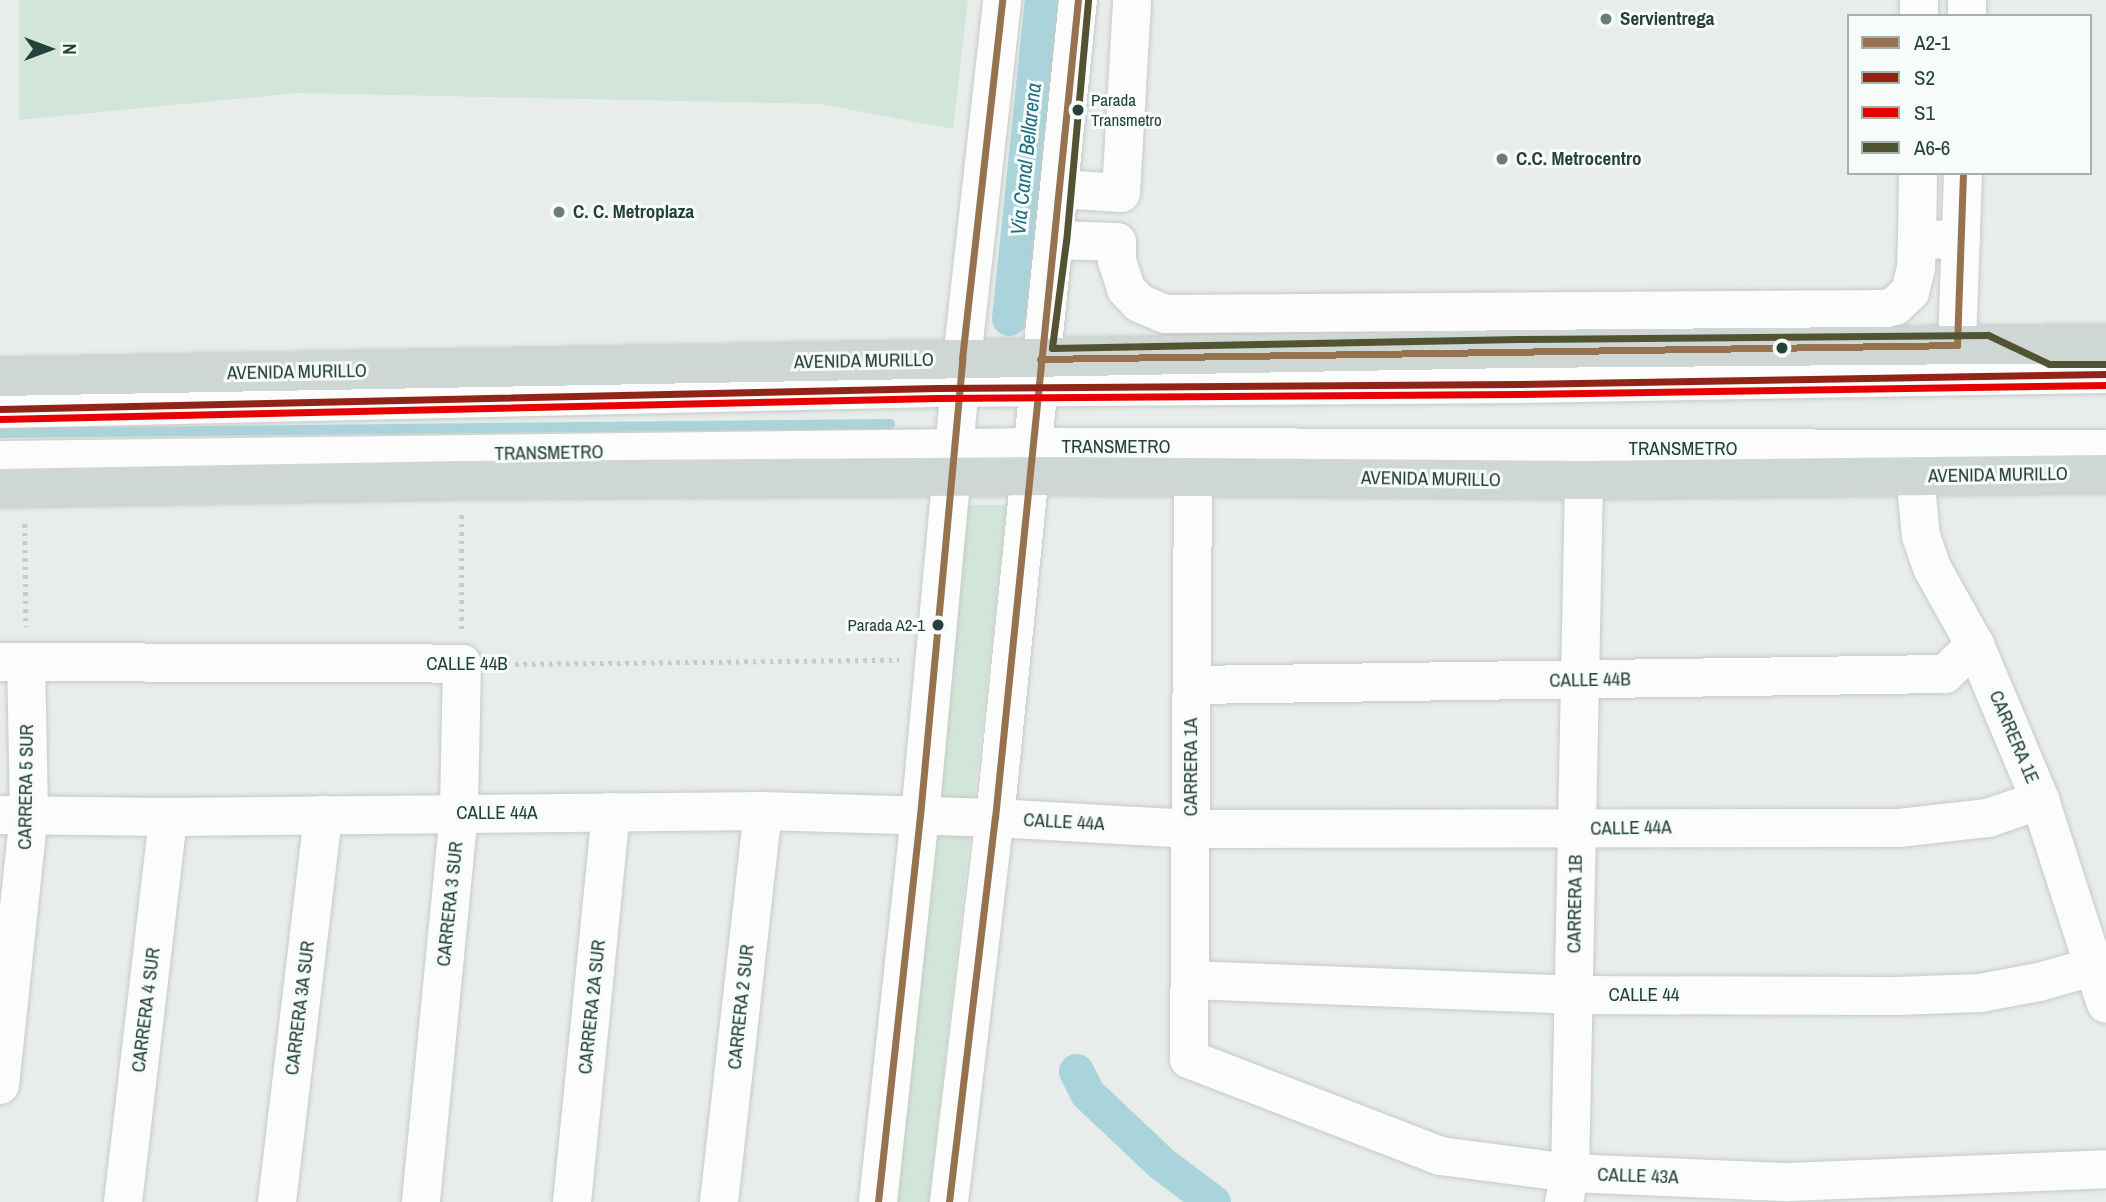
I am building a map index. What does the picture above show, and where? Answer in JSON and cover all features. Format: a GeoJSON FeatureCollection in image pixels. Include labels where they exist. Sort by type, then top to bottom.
{"type":"FeatureCollection","features":[{"type":"Feature","properties":{"kind":"main road","name":"AVENIDA MURILLO"},"geometry":{"type":"LineString","coordinates":[[0,377],[1039,373],[1519,349],[2106,344]]}},
{"type":"Feature","properties":{"kind":"main road","name":"AVENIDA MURILLO"},"geometry":{"type":"LineString","coordinates":[[8,479],[462,480],[1031,462],[1193,476],[1584,480],[2106,474]]}},
{"type":"Feature","properties":{"kind":"street"},"geometry":{"type":"LineString","coordinates":[[878,1202],[920,816],[954,463],[960,373],[1002,0]]}},
{"type":"Feature","properties":{"kind":"street"},"geometry":{"type":"LineString","coordinates":[[949,1202],[995,818],[1079,0]]}},
{"type":"Feature","properties":{"kind":"street"},"geometry":{"type":"LineString","coordinates":[[1132,0],[1117,261],[1126,289],[1139,303],[1165,314],[1884,309],[1895,306],[1910,292],[1916,268],[1918,176],[1963,177],[1961,240],[1973,345],[2047,374]]}},
{"type":"Feature","properties":{"kind":"street"},"geometry":{"type":"LineString","coordinates":[[1060,189],[1121,193]]}},
{"type":"Feature","properties":{"kind":"street"},"geometry":{"type":"LineString","coordinates":[[1917,239],[1961,240]]}},
{"type":"Feature","properties":{"kind":"street"},"geometry":{"type":"LineString","coordinates":[[1056,240],[1117,242]]}},
{"type":"Feature","properties":{"kind":"street"},"geometry":{"type":"LineString","coordinates":[[0,409],[960,373]]}},
{"type":"Feature","properties":{"kind":"street"},"geometry":{"type":"LineString","coordinates":[[1039,373],[1534,384],[2106,374]]}},
{"type":"Feature","properties":{"kind":"street","name":"TRANSMETRO"},"geometry":{"type":"LineString","coordinates":[[1031,462],[2106,449]]}},
{"type":"Feature","properties":{"kind":"street","name":"TRANSMETRO"},"geometry":{"type":"LineString","coordinates":[[8,479],[954,463]]}},
{"type":"Feature","properties":{"kind":"street","name":"CARRERA 1A"},"geometry":{"type":"LineString","coordinates":[[1189,1059],[1193,476]]}},
{"type":"Feature","properties":{"kind":"street","name":"CARRERA 1E"},"geometry":{"type":"LineString","coordinates":[[1915,476],[1921,536],[1932,568],[1975,645],[2040,800],[2106,1004]]}},
{"type":"Feature","properties":{"kind":"street","name":"CARRERA 1B"},"geometry":{"type":"LineString","coordinates":[[1567,1187],[1584,480]]}},
{"type":"Feature","properties":{"kind":"street","name":"CALLE 44B"},"geometry":{"type":"LineString","coordinates":[[1192,685],[1945,674],[1975,645]]}},
{"type":"Feature","properties":{"kind":"street","name":"CALLE 44B"},"geometry":{"type":"LineString","coordinates":[[13,662],[462,664]]}},
{"type":"Feature","properties":{"kind":"street","name":"CARRERA 5 SUR"},"geometry":{"type":"LineString","coordinates":[[0,1085],[15,814],[13,662]]}},
{"type":"Feature","properties":{"kind":"street","name":"CARRERA 3 SUR"},"geometry":{"type":"LineString","coordinates":[[421,1202],[459,813],[462,664]]}},
{"type":"Feature","properties":{"kind":"street","name":"CALLE 44A"},"geometry":{"type":"LineString","coordinates":[[15,814],[168,817],[763,811],[995,818],[1191,829],[1899,828],[1988,818],[2040,800]]}},
{"type":"Feature","properties":{"kind":"street","name":"CARRERA 2 SUR"},"geometry":{"type":"LineString","coordinates":[[719,1202],[763,811]]}},
{"type":"Feature","properties":{"kind":"street","name":"CARRERA 2A SUR"},"geometry":{"type":"LineString","coordinates":[[572,1202],[611,812]]}},
{"type":"Feature","properties":{"kind":"street","name":"CARRERA 3A SUR"},"geometry":{"type":"LineString","coordinates":[[277,1202],[324,815]]}},
{"type":"Feature","properties":{"kind":"street","name":"CARRERA 4 SUR"},"geometry":{"type":"LineString","coordinates":[[123,1202],[168,817]]}},
{"type":"Feature","properties":{"kind":"street","name":"CALLE 44"},"geometry":{"type":"LineString","coordinates":[[1190,980],[1573,995],[1895,996],[1980,993],[2039,982],[2095,966]]}},
{"type":"Feature","properties":{"kind":"street","name":"CALLE 43A"},"geometry":{"type":"LineString","coordinates":[[1189,1059],[1441,1156],[1567,1187],[1789,1182],[2106,1169]]}},
{"type":"Feature","properties":{"kind":"path"},"geometry":{"type":"LineString","coordinates":[[8,479],[13,662]]}},
{"type":"Feature","properties":{"kind":"path"},"geometry":{"type":"LineString","coordinates":[[462,480],[462,664]]}},
{"type":"Feature","properties":{"kind":"path","name":"CALLE 44B"},"geometry":{"type":"LineString","coordinates":[[462,664],[935,659]]}},
{"type":"Feature","properties":{"kind":"green space"},"geometry":{"type":"Polygon","coordinates":[[[19,0],[968,0],[953,129],[820,104],[297,93],[19,120],[19,0]]]}},
{"type":"Feature","properties":{"kind":"green space"},"geometry":{"type":"Polygon","coordinates":[[[967,505],[1007,505],[929,1202],[893,1202],[967,505]]]}},
{"type":"Feature","properties":{"kind":"waterway","name":"Via Canal Bellarena"},"geometry":{"type":"LineString","coordinates":[[1009,318],[1042,0]]}},
{"type":"Feature","properties":{"kind":"waterway"},"geometry":{"type":"LineString","coordinates":[[0,433],[890,424]]}},
{"type":"Feature","properties":{"kind":"waterway","name":"Via Canal Bellarena"},"geometry":{"type":"LineString","coordinates":[[1076,1071],[1087,1093],[1161,1163],[1213,1202]]}},
{"type":"Feature","properties":{"kind":"transit line","name":"A2-1"},"geometry":{"type":"LineString","coordinates":[[878,1202],[920,816],[962,359],[1002,0]]}},
{"type":"Feature","properties":{"kind":"transit line","name":"A2-1"},"geometry":{"type":"LineString","coordinates":[[949,1202],[995,818],[1078,0]]}},
{"type":"Feature","properties":{"kind":"transit line","name":"A6-6"},"geometry":{"type":"LineString","coordinates":[[1088,1],[1066,241],[1052,348],[1519,339],[1988,335],[2049,364],[2106,364]]}},
{"type":"Feature","properties":{"kind":"transit line","name":"A2-1"},"geometry":{"type":"LineString","coordinates":[[1040,359],[1957,345],[1963,175]]}},
{"type":"Feature","properties":{"kind":"transit line","name":"S2"},"geometry":{"type":"LineString","coordinates":[[0,409],[937,388],[1520,384],[2106,374]]}},
{"type":"Feature","properties":{"kind":"transit line","name":"S1"},"geometry":{"type":"LineString","coordinates":[[0,419],[937,398],[1520,394],[2106,385]]}},
{"type":"Feature","properties":{"kind":"place","name":"Servientrega"},"geometry":{"type":"Point","coordinates":[1606,19]}},
{"type":"Feature","properties":{"kind":"place","name":"Parada Transmetro"},"geometry":{"type":"Point","coordinates":[1078,110]}},
{"type":"Feature","properties":{"kind":"place","name":"C.C. Metrocentro"},"geometry":{"type":"Point","coordinates":[1502,159]}},
{"type":"Feature","properties":{"kind":"place","name":"C. C. Metroplaza"},"geometry":{"type":"Point","coordinates":[559,212]}},
{"type":"Feature","properties":{"kind":"place","name":"Parada A2-1"},"geometry":{"type":"Point","coordinates":[938,625]}}]}
